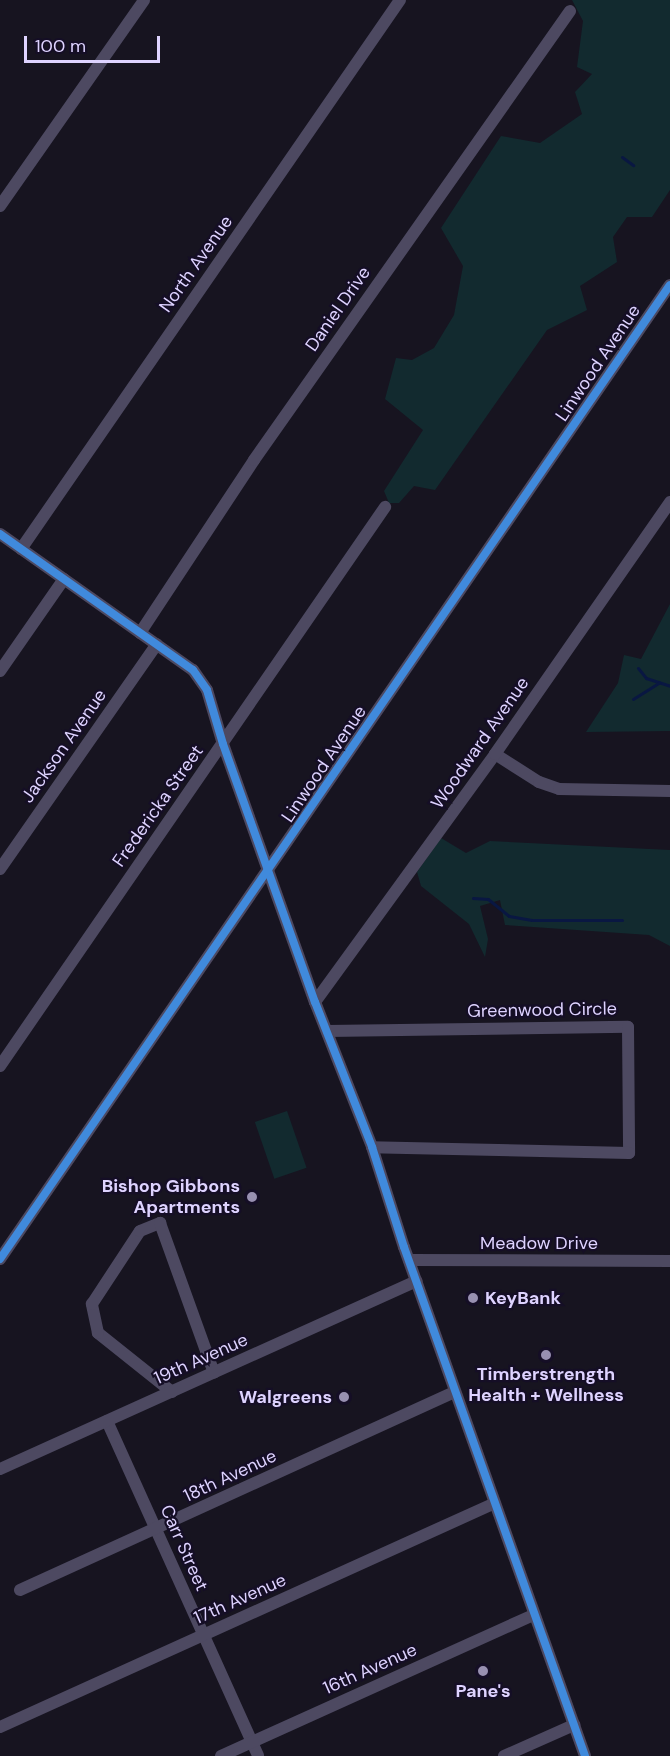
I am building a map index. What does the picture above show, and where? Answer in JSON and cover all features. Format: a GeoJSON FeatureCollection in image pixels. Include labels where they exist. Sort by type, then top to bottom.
{"type":"FeatureCollection","features":[{"type":"Feature","properties":{"kind":"street"},"geometry":{"type":"LineString","coordinates":[[0,206],[144,0]]}},
{"type":"Feature","properties":{"kind":"street","name":"North Avenue"},"geometry":{"type":"LineString","coordinates":[[21,549],[400,0]]}},
{"type":"Feature","properties":{"kind":"street","name":"Daniel Drive"},"geometry":{"type":"LineString","coordinates":[[140,633],[254,460],[570,11]]}},
{"type":"Feature","properties":{"kind":"street","name":"Linwood Avenue"},"geometry":{"type":"LineString","coordinates":[[0,1259],[670,285]]}},
{"type":"Feature","properties":{"kind":"street","name":"Woodward Avenue"},"geometry":{"type":"LineString","coordinates":[[315,1002],[495,754],[670,502]]}},
{"type":"Feature","properties":{"kind":"street","name":"Fredericka Street"},"geometry":{"type":"LineString","coordinates":[[0,1066],[385,507]]}},
{"type":"Feature","properties":{"kind":"street"},"geometry":{"type":"LineString","coordinates":[[0,534],[193,670],[207,690],[223,744],[315,1002],[372,1147],[416,1281],[585,1756]]}},
{"type":"Feature","properties":{"kind":"street"},"geometry":{"type":"LineString","coordinates":[[0,671],[64,579]]}},
{"type":"Feature","properties":{"kind":"street","name":"Jackson Avenue"},"geometry":{"type":"LineString","coordinates":[[0,869],[157,644]]}},
{"type":"Feature","properties":{"kind":"street"},"geometry":{"type":"LineString","coordinates":[[495,754],[539,782],[560,789],[670,790]]}},
{"type":"Feature","properties":{"kind":"street","name":"Greenwood Circle"},"geometry":{"type":"LineString","coordinates":[[327,1031],[628,1027],[629,1153],[372,1147]]}},
{"type":"Feature","properties":{"kind":"street"},"geometry":{"type":"LineString","coordinates":[[172,1392],[98,1333],[92,1304],[140,1231],[160,1223],[214,1373]]}},
{"type":"Feature","properties":{"kind":"street","name":"Meadow Drive"},"geometry":{"type":"LineString","coordinates":[[409,1260],[670,1261]]}},
{"type":"Feature","properties":{"kind":"street","name":"19th Avenue"},"geometry":{"type":"LineString","coordinates":[[0,1469],[416,1281]]}},
{"type":"Feature","properties":{"kind":"street","name":"18th Avenue"},"geometry":{"type":"LineString","coordinates":[[20,1590],[455,1392]]}},
{"type":"Feature","properties":{"kind":"street","name":"Carr Street"},"geometry":{"type":"LineString","coordinates":[[107,1421],[258,1756]]}},
{"type":"Feature","properties":{"kind":"street","name":"17th Avenue"},"geometry":{"type":"LineString","coordinates":[[0,1727],[495,1503]]}},
{"type":"Feature","properties":{"kind":"street","name":"16th Avenue"},"geometry":{"type":"LineString","coordinates":[[220,1756],[534,1615]]}},
{"type":"Feature","properties":{"kind":"street"},"geometry":{"type":"LineString","coordinates":[[504,1756],[574,1725]]}},
{"type":"Feature","properties":{"kind":"green space"},"geometry":{"type":"Polygon","coordinates":[[[572,0],[670,0],[670,190],[652,217],[627,217],[613,237],[617,262],[580,286],[587,310],[547,330],[435,490],[414,486],[399,503],[389,503],[384,491],[423,430],[385,399],[396,358],[412,360],[434,348],[454,315],[463,266],[441,228],[501,136],[540,143],[582,114],[575,92],[592,74],[577,67],[583,21],[572,0]]]}},
{"type":"Feature","properties":{"kind":"green space"},"geometry":{"type":"Polygon","coordinates":[[[670,604],[670,731],[586,732],[618,683],[624,655],[641,659],[670,604]]]}},
{"type":"Feature","properties":{"kind":"green space"},"geometry":{"type":"Polygon","coordinates":[[[441,838],[466,853],[490,841],[670,850],[670,946],[649,935],[505,925],[500,900],[480,906],[488,939],[485,957],[469,924],[421,886],[417,872],[441,838]]]}},
{"type":"Feature","properties":{"kind":"green space"},"geometry":{"type":"Polygon","coordinates":[[[287,1111],[307,1168],[274,1179],[255,1122],[287,1111]]]}},
{"type":"Feature","properties":{"kind":"waterway"},"geometry":{"type":"LineString","coordinates":[[622,157],[633,165]]}},
{"type":"Feature","properties":{"kind":"waterway"},"geometry":{"type":"LineString","coordinates":[[638,668],[646,678],[670,686]]}},
{"type":"Feature","properties":{"kind":"waterway"},"geometry":{"type":"LineString","coordinates":[[633,699],[659,683]]}},
{"type":"Feature","properties":{"kind":"waterway"},"geometry":{"type":"LineString","coordinates":[[473,898],[488,899],[509,916],[532,920],[622,920]]}},
{"type":"Feature","properties":{"kind":"cycle path"},"geometry":{"type":"LineString","coordinates":[[0,1259],[670,285]]}},
{"type":"Feature","properties":{"kind":"cycle path"},"geometry":{"type":"LineString","coordinates":[[0,534],[193,670],[207,690],[223,744],[315,1002],[372,1147],[404,1247],[585,1756]]}},
{"type":"Feature","properties":{"kind":"place","name":"Bishop Gibbons Apartments"},"geometry":{"type":"Point","coordinates":[252,1197]}},
{"type":"Feature","properties":{"kind":"place","name":"KeyBank"},"geometry":{"type":"Point","coordinates":[473,1298]}},
{"type":"Feature","properties":{"kind":"place","name":"Timberstrength Health + Wellness"},"geometry":{"type":"Point","coordinates":[546,1355]}},
{"type":"Feature","properties":{"kind":"place","name":"Walgreens"},"geometry":{"type":"Point","coordinates":[344,1397]}},
{"type":"Feature","properties":{"kind":"place","name":"Pane's"},"geometry":{"type":"Point","coordinates":[483,1671]}}]}
